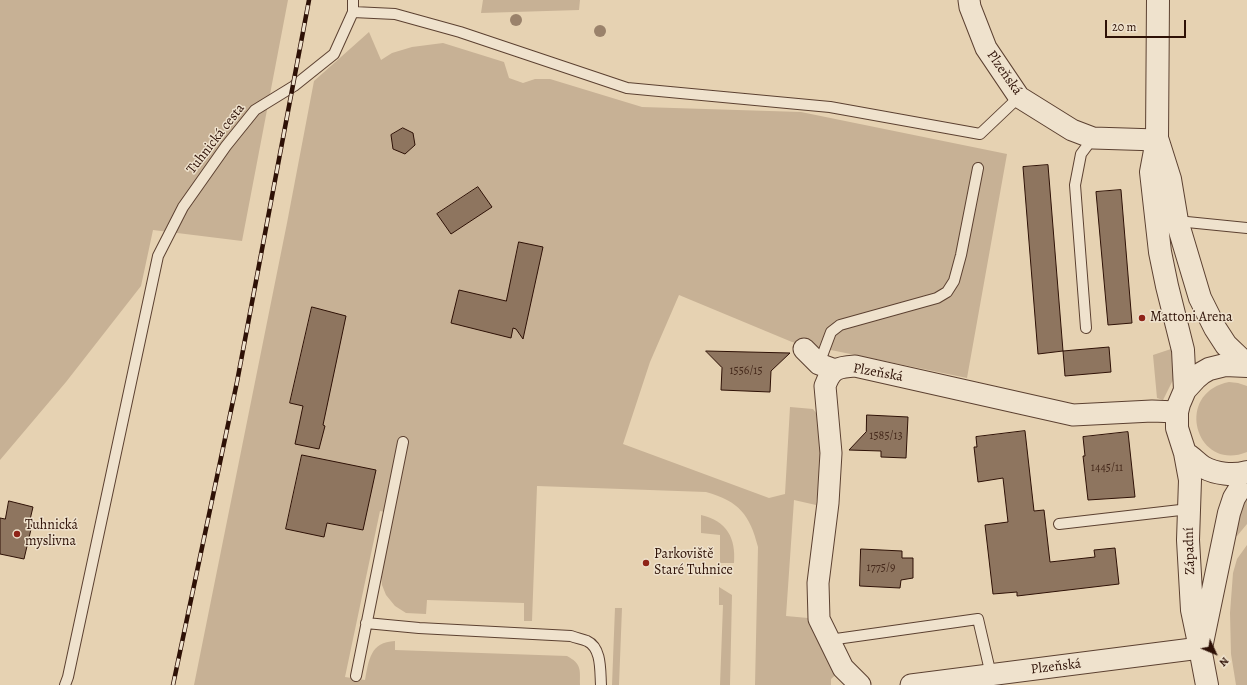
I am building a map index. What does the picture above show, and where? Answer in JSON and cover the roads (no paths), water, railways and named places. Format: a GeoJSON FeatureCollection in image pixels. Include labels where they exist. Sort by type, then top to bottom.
{"type":"FeatureCollection","features":[{"type":"Feature","properties":{"kind":"street","name":"Plzeňská"},"geometry":{"type":"LineString","coordinates":[[969,0],[970,7],[986,48],[1019,97],[1072,130],[1093,138],[1157,140]]}},
{"type":"Feature","properties":{"kind":"street"},"geometry":{"type":"LineString","coordinates":[[1158,0],[1157,140],[1150,172],[1160,252],[1183,350],[1185,390]]}},
{"type":"Feature","properties":{"kind":"street"},"geometry":{"type":"LineString","coordinates":[[1157,140],[1170,178],[1177,221],[1200,298],[1215,328],[1226,345],[1247,366]]}},
{"type":"Feature","properties":{"kind":"street"},"geometry":{"type":"LineString","coordinates":[[804,349],[827,367]]}},
{"type":"Feature","properties":{"kind":"street"},"geometry":{"type":"LineString","coordinates":[[1177,412],[1185,390],[1196,378],[1209,369],[1224,365],[1247,366]]}},
{"type":"Feature","properties":{"kind":"street","name":"Plzeňská"},"geometry":{"type":"LineString","coordinates":[[860,685],[843,668],[819,619],[818,583],[828,503],[831,453],[825,386],[829,376],[827,367],[854,366],[1073,415],[1152,411],[1177,412]]}},
{"type":"Feature","properties":{"kind":"street","name":"Západní"},"geometry":{"type":"LineString","coordinates":[[1177,412],[1177,428],[1185,453],[1190,480],[1188,540],[1192,610],[1207,685]]}},
{"type":"Feature","properties":{"kind":"street"},"geometry":{"type":"LineString","coordinates":[[1185,453],[1203,467],[1218,473],[1235,474],[1247,472]]}},
{"type":"Feature","properties":{"kind":"street","name":"Západní"},"geometry":{"type":"LineString","coordinates":[[1200,648],[1208,618],[1229,513],[1234,498],[1247,477]]}},
{"type":"Feature","properties":{"kind":"street","name":"Plzeňská"},"geometry":{"type":"LineString","coordinates":[[911,685],[1200,648]]}},
{"type":"Feature","properties":{"kind":"lane","name":"Tuhnická cesta"},"geometry":{"type":"LineString","coordinates":[[65,685],[158,256],[183,208],[226,146],[255,110],[294,86],[334,54],[353,12],[353,0]]}},
{"type":"Feature","properties":{"kind":"lane"},"geometry":{"type":"LineString","coordinates":[[353,12],[395,14],[460,32],[627,88],[830,107],[980,134],[1019,97]]}},
{"type":"Feature","properties":{"kind":"lane"},"geometry":{"type":"LineString","coordinates":[[1086,328],[1075,185],[1082,154],[1093,138]]}},
{"type":"Feature","properties":{"kind":"lane"},"geometry":{"type":"LineString","coordinates":[[827,367],[831,332],[840,325],[937,298],[947,292],[954,281],[978,168]]}},
{"type":"Feature","properties":{"kind":"lane"},"geometry":{"type":"LineString","coordinates":[[1177,221],[1247,228]]}},
{"type":"Feature","properties":{"kind":"lane"},"geometry":{"type":"LineString","coordinates":[[356,676],[403,442]]}},
{"type":"Feature","properties":{"kind":"lane"},"geometry":{"type":"LineString","coordinates":[[1059,524],[1189,509]]}},
{"type":"Feature","properties":{"kind":"lane"},"geometry":{"type":"LineString","coordinates":[[829,640],[978,619],[991,675]]}},
{"type":"Feature","properties":{"kind":"lane"},"geometry":{"type":"LineString","coordinates":[[366,623],[419,628],[571,636],[587,641],[594,648],[599,659],[601,685]]}},
{"type":"Feature","properties":{"kind":"railway"},"geometry":{"type":"LineString","coordinates":[[173,685],[237,382],[309,0]]}},
{"type":"Feature","properties":{"kind":"place","name":"Mattoni Arena"},"geometry":{"type":"Point","coordinates":[1142,318]}},
{"type":"Feature","properties":{"kind":"place","name":"Tuhnická myslivna"},"geometry":{"type":"Point","coordinates":[17,534]}},
{"type":"Feature","properties":{"kind":"place","name":"Parkoviště Staré Tuhnice"},"geometry":{"type":"Point","coordinates":[646,563]}}]}
